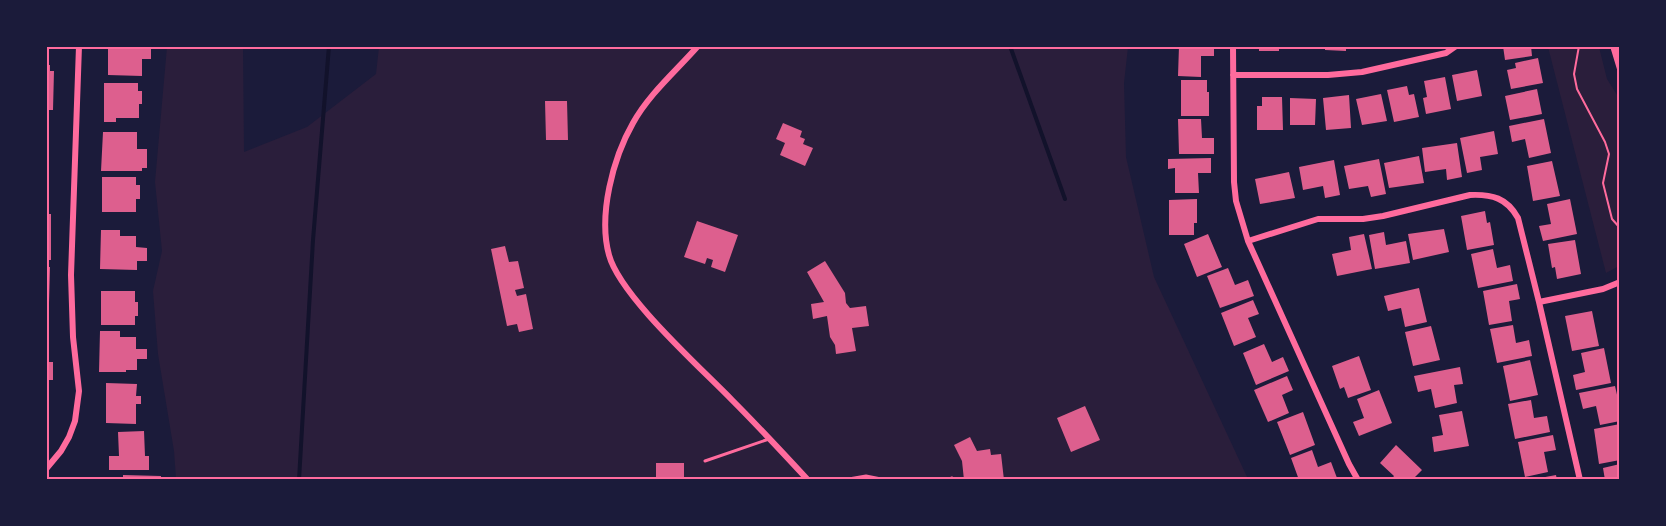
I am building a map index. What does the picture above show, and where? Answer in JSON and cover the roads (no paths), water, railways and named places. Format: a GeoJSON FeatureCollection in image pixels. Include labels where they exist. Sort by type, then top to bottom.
{"type":"FeatureCollection","features":[{"type":"Feature","properties":{"kind":"street"},"geometry":{"type":"LineString","coordinates":[[46,469],[69,437],[75,421],[79,391],[73,337],[71,275],[79,46]]}},
{"type":"Feature","properties":{"kind":"street"},"geometry":{"type":"LineString","coordinates":[[698,46],[649,100],[623,144],[613,172],[608,198],[606,239],[609,256],[620,279],[644,309],[808,480]]}},
{"type":"Feature","properties":{"kind":"street"},"geometry":{"type":"LineString","coordinates":[[1233,46],[1236,201],[1248,241],[1358,480]]}},
{"type":"Feature","properties":{"kind":"street"},"geometry":{"type":"LineString","coordinates":[[1233,75],[1328,75],[1362,72],[1446,53],[1456,46]]}},
{"type":"Feature","properties":{"kind":"street"},"geometry":{"type":"LineString","coordinates":[[1613,46],[1620,69]]}},
{"type":"Feature","properties":{"kind":"street"},"geometry":{"type":"LineString","coordinates":[[1248,241],[1318,219],[1363,219],[1383,216],[1470,195],[1495,196],[1504,201],[1518,218],[1580,480]]}},
{"type":"Feature","properties":{"kind":"street"},"geometry":{"type":"LineString","coordinates":[[1539,302],[1603,289],[1620,282]]}},
{"type":"Feature","properties":{"kind":"lane"},"geometry":{"type":"LineString","coordinates":[[705,461],[771,439]]}},
{"type":"Feature","properties":{"kind":"lane"},"geometry":{"type":"LineString","coordinates":[[843,480],[866,476],[886,480]]}},
{"type":"Feature","properties":{"kind":"waterway"},"geometry":{"type":"LineString","coordinates":[[299,480],[313,240],[329,46]]}},
{"type":"Feature","properties":{"kind":"waterway"},"geometry":{"type":"LineString","coordinates":[[1010,46],[1065,199]]}}]}
